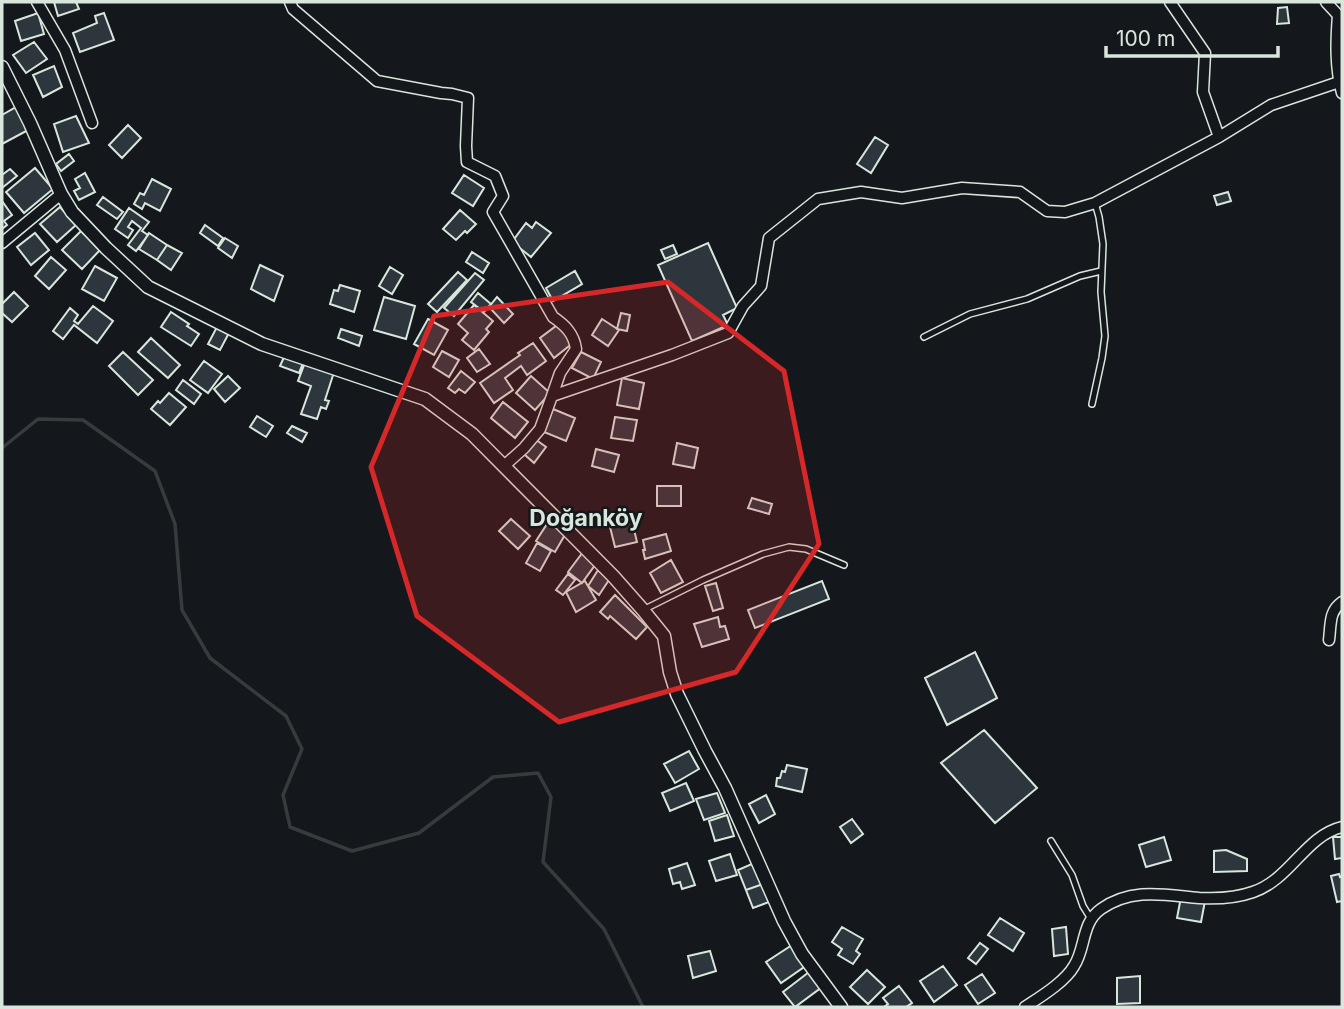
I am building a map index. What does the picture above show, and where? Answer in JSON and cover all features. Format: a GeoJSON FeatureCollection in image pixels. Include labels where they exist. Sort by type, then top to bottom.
{"type":"FeatureCollection","features":[{"type":"Feature","properties":{"kind":"street"},"geometry":{"type":"LineString","coordinates":[[37,2],[65,50],[92,123]]}},
{"type":"Feature","properties":{"kind":"street"},"geometry":{"type":"LineString","coordinates":[[290,2],[293,9],[377,81],[468,98],[467,162],[495,176],[503,196],[493,212],[553,317],[568,329],[576,349],[560,373],[540,429],[504,466]]}},
{"type":"Feature","properties":{"kind":"street"},"geometry":{"type":"LineString","coordinates":[[1170,2],[1205,53],[1203,92],[1219,137]]}},
{"type":"Feature","properties":{"kind":"street"},"geometry":{"type":"LineString","coordinates":[[552,396],[682,352],[728,333],[743,306],[761,286],[769,238],[818,199],[862,192],[902,198],[961,188],[1020,192],[1047,211],[1078,210],[1219,137],[1271,105],[1341,87],[1336,49],[1340,14],[1326,2]]}},
{"type":"Feature","properties":{"kind":"street"},"geometry":{"type":"LineString","coordinates":[[2,67],[72,212],[148,287],[262,344],[425,399],[472,434],[613,576],[664,636],[677,694],[725,788],[784,921],[802,954],[841,1007]]}},
{"type":"Feature","properties":{"kind":"street"},"geometry":{"type":"LineString","coordinates":[[2,243],[61,194]]}},
{"type":"Feature","properties":{"kind":"street"},"geometry":{"type":"LineString","coordinates":[[1329,640],[1331,613],[1342,602]]}},
{"type":"Feature","properties":{"kind":"street"},"geometry":{"type":"LineString","coordinates":[[1025,1007],[1074,968],[1091,919],[1105,906],[1143,893],[1221,898],[1252,892],[1275,881],[1286,872],[1319,837],[1342,827]]}},
{"type":"Feature","properties":{"kind":"lane"},"geometry":{"type":"LineString","coordinates":[[1092,404],[1105,336],[1101,292],[1101,231],[1095,203]]}},
{"type":"Feature","properties":{"kind":"lane"},"geometry":{"type":"LineString","coordinates":[[923,337],[970,314],[1027,299],[1067,281],[1101,271]]}},
{"type":"Feature","properties":{"kind":"lane"},"geometry":{"type":"LineString","coordinates":[[643,610],[763,554],[789,547],[806,549],[844,565]]}},
{"type":"Feature","properties":{"kind":"lane"},"geometry":{"type":"LineString","coordinates":[[1051,841],[1072,875],[1083,906],[1091,919]]}},
{"type":"Feature","properties":{"kind":"highlighted area"},"geometry":{"type":"Polygon","coordinates":[[[668,282],[784,371],[819,544],[736,672],[559,722],[417,616],[371,467],[434,316],[668,282]]]}},
{"type":"Feature","properties":{"kind":"building"},"geometry":{"type":"Polygon","coordinates":[[[54,2],[76,2],[79,9],[58,16],[54,2]]]}},
{"type":"Feature","properties":{"kind":"building"},"geometry":{"type":"Polygon","coordinates":[[[1287,7],[1289,23],[1277,24],[1278,8],[1287,7]]]}},
{"type":"Feature","properties":{"kind":"building"},"geometry":{"type":"Polygon","coordinates":[[[38,13],[44,34],[21,41],[15,21],[38,13]]]}},
{"type":"Feature","properties":{"kind":"building"},"geometry":{"type":"Polygon","coordinates":[[[104,13],[114,40],[80,52],[73,33],[97,23],[95,16],[104,13]]]}},
{"type":"Feature","properties":{"kind":"building"},"geometry":{"type":"Polygon","coordinates":[[[34,42],[47,59],[26,73],[13,55],[34,42]]]}},
{"type":"Feature","properties":{"kind":"building"},"geometry":{"type":"Polygon","coordinates":[[[54,66],[62,87],[43,97],[33,75],[54,66]]]}},
{"type":"Feature","properties":{"kind":"building"},"geometry":{"type":"Polygon","coordinates":[[[18,106],[30,129],[2,144],[2,115],[18,106]]]}},
{"type":"Feature","properties":{"kind":"building"},"geometry":{"type":"Polygon","coordinates":[[[76,116],[89,143],[63,152],[54,124],[76,116]]]}},
{"type":"Feature","properties":{"kind":"building"},"geometry":{"type":"Polygon","coordinates":[[[128,125],[141,138],[122,158],[109,145],[128,125]]]}},
{"type":"Feature","properties":{"kind":"building"},"geometry":{"type":"Polygon","coordinates":[[[875,137],[888,145],[871,173],[857,164],[875,137]]]}},
{"type":"Feature","properties":{"kind":"building"},"geometry":{"type":"Polygon","coordinates":[[[69,154],[74,161],[61,171],[56,164],[69,154]]]}},
{"type":"Feature","properties":{"kind":"building"},"geometry":{"type":"Polygon","coordinates":[[[35,168],[53,189],[24,213],[6,192],[35,168]]]}},
{"type":"Feature","properties":{"kind":"building"},"geometry":{"type":"Polygon","coordinates":[[[10,169],[17,176],[2,188],[2,175],[10,169]]]}},
{"type":"Feature","properties":{"kind":"building"},"geometry":{"type":"Polygon","coordinates":[[[85,173],[95,192],[79,200],[74,191],[80,188],[75,179],[85,173]]]}},
{"type":"Feature","properties":{"kind":"building"},"geometry":{"type":"Polygon","coordinates":[[[464,175],[484,188],[473,206],[452,193],[464,175]]]}},
{"type":"Feature","properties":{"kind":"building"},"geometry":{"type":"Polygon","coordinates":[[[152,179],[171,189],[160,211],[145,203],[142,209],[134,204],[140,193],[144,195],[152,179]]]}},
{"type":"Feature","properties":{"kind":"building"},"geometry":{"type":"Polygon","coordinates":[[[1228,192],[1231,201],[1217,205],[1214,196],[1228,192]]]}},
{"type":"Feature","properties":{"kind":"building"},"geometry":{"type":"Polygon","coordinates":[[[103,197],[123,212],[117,219],[97,205],[103,197]]]}},
{"type":"Feature","properties":{"kind":"building"},"geometry":{"type":"Polygon","coordinates":[[[2,201],[12,215],[4,221],[7,225],[2,229],[2,201]]]}},
{"type":"Feature","properties":{"kind":"building"},"geometry":{"type":"Polygon","coordinates":[[[60,207],[76,225],[57,242],[40,224],[60,207]]]}},
{"type":"Feature","properties":{"kind":"building"},"geometry":{"type":"Polygon","coordinates":[[[129,208],[149,222],[142,231],[148,235],[136,251],[128,245],[141,228],[132,221],[128,227],[133,230],[128,238],[115,229],[129,208]]]}},
{"type":"Feature","properties":{"kind":"building"},"geometry":{"type":"Polygon","coordinates":[[[460,210],[476,224],[456,240],[443,229],[460,210]]]}},
{"type":"Feature","properties":{"kind":"building"},"geometry":{"type":"Polygon","coordinates":[[[536,222],[551,233],[531,257],[512,242],[526,223],[532,228],[536,222]]]}},
{"type":"Feature","properties":{"kind":"building"},"geometry":{"type":"Polygon","coordinates":[[[205,225],[223,238],[218,246],[200,233],[205,225]]]}},
{"type":"Feature","properties":{"kind":"building"},"geometry":{"type":"Polygon","coordinates":[[[81,231],[100,250],[82,269],[62,250],[81,231]]]}},
{"type":"Feature","properties":{"kind":"building"},"geometry":{"type":"Polygon","coordinates":[[[35,233],[49,250],[31,265],[17,247],[35,233]]]}},
{"type":"Feature","properties":{"kind":"building"},"geometry":{"type":"Polygon","coordinates":[[[149,233],[167,245],[157,260],[139,249],[149,233]]]}},
{"type":"Feature","properties":{"kind":"building"},"geometry":{"type":"Polygon","coordinates":[[[225,238],[238,246],[232,258],[218,248],[225,238]]]}},
{"type":"Feature","properties":{"kind":"building"},"geometry":{"type":"Polygon","coordinates":[[[708,243],[737,308],[723,315],[728,325],[692,341],[658,265],[708,243]]]}},
{"type":"Feature","properties":{"kind":"building"},"geometry":{"type":"Polygon","coordinates":[[[167,245],[182,253],[171,270],[157,260],[167,245]]]}},
{"type":"Feature","properties":{"kind":"building"},"geometry":{"type":"Polygon","coordinates":[[[673,245],[677,254],[665,259],[661,250],[673,245]]]}},
{"type":"Feature","properties":{"kind":"building"},"geometry":{"type":"Polygon","coordinates":[[[472,252],[489,263],[483,273],[466,262],[472,252]]]}},
{"type":"Feature","properties":{"kind":"building"},"geometry":{"type":"Polygon","coordinates":[[[51,257],[66,270],[49,289],[35,276],[51,257]]]}},
{"type":"Feature","properties":{"kind":"building"},"geometry":{"type":"Polygon","coordinates":[[[260,265],[283,276],[274,301],[251,289],[260,265]]]}},
{"type":"Feature","properties":{"kind":"building"},"geometry":{"type":"Polygon","coordinates":[[[95,266],[117,278],[104,301],[82,289],[95,266]]]}},
{"type":"Feature","properties":{"kind":"building"},"geometry":{"type":"Polygon","coordinates":[[[390,267],[403,275],[392,294],[379,286],[390,267]]]}},
{"type":"Feature","properties":{"kind":"building"},"geometry":{"type":"Polygon","coordinates":[[[575,271],[582,284],[553,301],[546,288],[575,271]]]}},
{"type":"Feature","properties":{"kind":"building"},"geometry":{"type":"Polygon","coordinates":[[[458,272],[467,280],[437,312],[428,304],[458,272]]]}},
{"type":"Feature","properties":{"kind":"building"},"geometry":{"type":"Polygon","coordinates":[[[475,273],[484,280],[454,316],[444,308],[475,273]]]}},
{"type":"Feature","properties":{"kind":"building"},"geometry":{"type":"Polygon","coordinates":[[[340,285],[360,291],[354,312],[330,304],[334,290],[338,291],[340,285]]]}},
{"type":"Feature","properties":{"kind":"building"},"geometry":{"type":"Polygon","coordinates":[[[14,292],[28,306],[12,322],[2,313],[2,304],[14,292]]]}},
{"type":"Feature","properties":{"kind":"building"},"geometry":{"type":"Polygon","coordinates":[[[478,293],[491,304],[484,312],[471,302],[478,293]]]}},
{"type":"Feature","properties":{"kind":"building"},"geometry":{"type":"Polygon","coordinates":[[[384,297],[415,306],[406,339],[374,330],[384,297]]]}},
{"type":"Feature","properties":{"kind":"building"},"geometry":{"type":"Polygon","coordinates":[[[497,297],[513,314],[504,323],[489,307],[497,297]]]}},
{"type":"Feature","properties":{"kind":"building"},"geometry":{"type":"Polygon","coordinates":[[[474,305],[493,321],[486,329],[489,332],[474,350],[462,340],[468,333],[458,324],[474,305]]]}},
{"type":"Feature","properties":{"kind":"building"},"geometry":{"type":"Polygon","coordinates":[[[93,306],[113,321],[97,343],[74,325],[63,339],[53,331],[70,308],[78,315],[74,321],[78,324],[93,306]]]}},
{"type":"Feature","properties":{"kind":"building"},"geometry":{"type":"Polygon","coordinates":[[[171,312],[199,334],[191,346],[161,327],[171,312]]]}},
{"type":"Feature","properties":{"kind":"building"},"geometry":{"type":"Polygon","coordinates":[[[621,313],[630,315],[627,331],[617,329],[621,313]]]}},
{"type":"Feature","properties":{"kind":"building"},"geometry":{"type":"Polygon","coordinates":[[[428,319],[448,330],[434,355],[414,344],[428,319]]]}},
{"type":"Feature","properties":{"kind":"building"},"geometry":{"type":"Polygon","coordinates":[[[602,319],[619,330],[608,346],[592,335],[602,319]]]}},
{"type":"Feature","properties":{"kind":"building"},"geometry":{"type":"Polygon","coordinates":[[[560,323],[574,342],[554,358],[540,338],[560,323]]]}},
{"type":"Feature","properties":{"kind":"building"},"geometry":{"type":"Polygon","coordinates":[[[218,325],[230,331],[220,350],[208,344],[218,325]]]}},
{"type":"Feature","properties":{"kind":"building"},"geometry":{"type":"Polygon","coordinates":[[[341,329],[362,336],[359,346],[338,338],[341,329]]]}},
{"type":"Feature","properties":{"kind":"building"},"geometry":{"type":"Polygon","coordinates":[[[151,338],[180,365],[168,378],[138,352],[151,338]]]}},
{"type":"Feature","properties":{"kind":"building"},"geometry":{"type":"Polygon","coordinates":[[[533,343],[546,361],[527,375],[521,366],[505,378],[513,390],[494,403],[480,383],[533,343]]]}},
{"type":"Feature","properties":{"kind":"building"},"geometry":{"type":"Polygon","coordinates":[[[479,349],[490,364],[477,372],[467,358],[479,349]]]}},
{"type":"Feature","properties":{"kind":"building"},"geometry":{"type":"Polygon","coordinates":[[[442,351],[459,360],[449,377],[433,367],[442,351]]]}},
{"type":"Feature","properties":{"kind":"building"},"geometry":{"type":"Polygon","coordinates":[[[123,352],[153,380],[138,395],[109,366],[123,352]]]}},
{"type":"Feature","properties":{"kind":"building"},"geometry":{"type":"Polygon","coordinates":[[[581,352],[601,362],[593,379],[572,368],[581,352]]]}},
{"type":"Feature","properties":{"kind":"building"},"geometry":{"type":"Polygon","coordinates":[[[285,355],[304,361],[299,373],[280,366],[285,355]]]}},
{"type":"Feature","properties":{"kind":"building"},"geometry":{"type":"Polygon","coordinates":[[[306,360],[335,369],[325,400],[329,401],[326,409],[321,407],[317,419],[301,414],[311,386],[298,381],[306,360]]]}},
{"type":"Feature","properties":{"kind":"building"},"geometry":{"type":"Polygon","coordinates":[[[204,361],[222,374],[208,393],[190,380],[204,361]]]}},
{"type":"Feature","properties":{"kind":"building"},"geometry":{"type":"Polygon","coordinates":[[[461,371],[475,382],[465,393],[459,389],[455,393],[448,388],[461,371]]]}},
{"type":"Feature","properties":{"kind":"building"},"geometry":{"type":"Polygon","coordinates":[[[228,376],[240,388],[225,402],[214,389],[228,376]]]}},
{"type":"Feature","properties":{"kind":"building"},"geometry":{"type":"Polygon","coordinates":[[[531,376],[550,393],[535,410],[516,393],[531,376]]]}},
{"type":"Feature","properties":{"kind":"building"},"geometry":{"type":"Polygon","coordinates":[[[622,378],[644,383],[639,409],[617,405],[622,378]]]}},
{"type":"Feature","properties":{"kind":"building"},"geometry":{"type":"Polygon","coordinates":[[[183,380],[201,394],[194,404],[176,390],[183,380]]]}},
{"type":"Feature","properties":{"kind":"building"},"geometry":{"type":"Polygon","coordinates":[[[169,393],[186,407],[170,425],[151,409],[169,393]]]}},
{"type":"Feature","properties":{"kind":"building"},"geometry":{"type":"Polygon","coordinates":[[[503,402],[528,422],[515,438],[491,418],[503,402]]]}},
{"type":"Feature","properties":{"kind":"building"},"geometry":{"type":"Polygon","coordinates":[[[553,409],[575,418],[566,441],[544,432],[553,409]]]}},
{"type":"Feature","properties":{"kind":"building"},"geometry":{"type":"Polygon","coordinates":[[[257,416],[273,426],[266,437],[250,427],[257,416]]]}},
{"type":"Feature","properties":{"kind":"building"},"geometry":{"type":"Polygon","coordinates":[[[615,417],[637,420],[633,441],[611,438],[615,417]]]}},
{"type":"Feature","properties":{"kind":"building"},"geometry":{"type":"Polygon","coordinates":[[[292,426],[307,433],[302,442],[287,433],[292,426]]]}},
{"type":"Feature","properties":{"kind":"building"},"geometry":{"type":"Polygon","coordinates":[[[535,439],[546,447],[534,463],[524,454],[535,439]]]}},
{"type":"Feature","properties":{"kind":"building"},"geometry":{"type":"Polygon","coordinates":[[[677,443],[698,448],[694,468],[673,464],[677,443]]]}},
{"type":"Feature","properties":{"kind":"building"},"geometry":{"type":"Polygon","coordinates":[[[596,449],[619,455],[614,472],[592,466],[596,449]]]}},
{"type":"Feature","properties":{"kind":"building"},"geometry":{"type":"Polygon","coordinates":[[[657,486],[681,486],[681,506],[657,506],[657,486]]]}},
{"type":"Feature","properties":{"kind":"building"},"geometry":{"type":"Polygon","coordinates":[[[752,498],[772,504],[769,514],[748,508],[752,498]]]}},
{"type":"Feature","properties":{"kind":"building"},"geometry":{"type":"Polygon","coordinates":[[[631,517],[637,542],[615,547],[609,523],[631,517]]]}},
{"type":"Feature","properties":{"kind":"building"},"geometry":{"type":"Polygon","coordinates":[[[511,519],[530,536],[518,549],[499,531],[511,519]]]}},
{"type":"Feature","properties":{"kind":"building"},"geometry":{"type":"Polygon","coordinates":[[[549,521],[566,533],[555,552],[536,541],[549,521]]]}},
{"type":"Feature","properties":{"kind":"building"},"geometry":{"type":"Polygon","coordinates":[[[666,534],[671,551],[645,559],[643,540],[666,534]]]}},
{"type":"Feature","properties":{"kind":"building"},"geometry":{"type":"Polygon","coordinates":[[[537,543],[551,551],[540,571],[526,563],[537,543]]]}},
{"type":"Feature","properties":{"kind":"building"},"geometry":{"type":"Polygon","coordinates":[[[583,552],[595,565],[582,583],[568,572],[583,552]]]}},
{"type":"Feature","properties":{"kind":"building"},"geometry":{"type":"Polygon","coordinates":[[[671,560],[683,582],[661,593],[650,573],[671,560]]]}},
{"type":"Feature","properties":{"kind":"building"},"geometry":{"type":"Polygon","coordinates":[[[598,570],[609,580],[599,595],[588,586],[598,570]]]}},
{"type":"Feature","properties":{"kind":"building"},"geometry":{"type":"Polygon","coordinates":[[[568,574],[575,580],[563,595],[556,590],[568,574]]]}},
{"type":"Feature","properties":{"kind":"building"},"geometry":{"type":"Polygon","coordinates":[[[585,581],[596,600],[576,612],[566,592],[585,581]]]}},
{"type":"Feature","properties":{"kind":"building"},"geometry":{"type":"Polygon","coordinates":[[[822,581],[829,599],[755,628],[748,610],[822,581]]]}},
{"type":"Feature","properties":{"kind":"building"},"geometry":{"type":"Polygon","coordinates":[[[716,583],[723,608],[713,611],[705,586],[716,583]]]}},
{"type":"Feature","properties":{"kind":"building"},"geometry":{"type":"Polygon","coordinates":[[[615,595],[647,627],[636,639],[610,616],[608,619],[600,612],[615,595]]]}},
{"type":"Feature","properties":{"kind":"building"},"geometry":{"type":"Polygon","coordinates":[[[718,617],[720,627],[725,626],[729,639],[702,647],[694,624],[718,617]]]}},
{"type":"Feature","properties":{"kind":"building"},"geometry":{"type":"Polygon","coordinates":[[[975,652],[997,698],[947,725],[925,678],[975,652]]]}},
{"type":"Feature","properties":{"kind":"building"},"geometry":{"type":"Polygon","coordinates":[[[984,730],[1037,788],[995,823],[941,763],[984,730]]]}},
{"type":"Feature","properties":{"kind":"building"},"geometry":{"type":"Polygon","coordinates":[[[689,751],[699,769],[675,783],[664,764],[689,751]]]}},
{"type":"Feature","properties":{"kind":"building"},"geometry":{"type":"Polygon","coordinates":[[[787,765],[807,769],[802,792],[776,786],[777,778],[780,778],[782,771],[785,772],[787,765]]]}},
{"type":"Feature","properties":{"kind":"building"},"geometry":{"type":"Polygon","coordinates":[[[686,783],[694,801],[670,811],[662,793],[686,783]]]}},
{"type":"Feature","properties":{"kind":"building"},"geometry":{"type":"Polygon","coordinates":[[[717,793],[725,813],[704,820],[696,799],[717,793]]]}},
{"type":"Feature","properties":{"kind":"building"},"geometry":{"type":"Polygon","coordinates":[[[766,795],[775,814],[759,823],[749,804],[766,795]]]}},
{"type":"Feature","properties":{"kind":"building"},"geometry":{"type":"Polygon","coordinates":[[[727,815],[734,836],[715,841],[709,821],[727,815]]]}},
{"type":"Feature","properties":{"kind":"building"},"geometry":{"type":"Polygon","coordinates":[[[852,819],[863,834],[851,843],[840,827],[852,819]]]}},
{"type":"Feature","properties":{"kind":"building"},"geometry":{"type":"Polygon","coordinates":[[[1164,837],[1171,860],[1146,867],[1139,845],[1164,837]]]}},
{"type":"Feature","properties":{"kind":"building"},"geometry":{"type":"Polygon","coordinates":[[[1333,837],[1342,837],[1342,858],[1335,859],[1333,837]]]}},
{"type":"Feature","properties":{"kind":"building"},"geometry":{"type":"Polygon","coordinates":[[[1226,850],[1247,859],[1247,871],[1214,872],[1214,851],[1226,850]]]}},
{"type":"Feature","properties":{"kind":"building"},"geometry":{"type":"Polygon","coordinates":[[[730,854],[737,875],[716,881],[709,861],[730,854]]]}},
{"type":"Feature","properties":{"kind":"building"},"geometry":{"type":"Polygon","coordinates":[[[687,863],[695,885],[682,889],[680,882],[673,884],[669,869],[687,863]]]}},
{"type":"Feature","properties":{"kind":"building"},"geometry":{"type":"Polygon","coordinates":[[[754,863],[763,884],[746,890],[738,870],[754,863]]]}},
{"type":"Feature","properties":{"kind":"building"},"geometry":{"type":"Polygon","coordinates":[[[1331,876],[1342,876],[1342,901],[1337,902],[1331,876]]]}},
{"type":"Feature","properties":{"kind":"building"},"geometry":{"type":"Polygon","coordinates":[[[763,884],[769,902],[753,908],[746,890],[763,884]]]}},
{"type":"Feature","properties":{"kind":"building"},"geometry":{"type":"Polygon","coordinates":[[[1181,897],[1205,901],[1201,922],[1177,918],[1181,897]]]}},
{"type":"Feature","properties":{"kind":"building"},"geometry":{"type":"Polygon","coordinates":[[[1000,918],[1024,933],[1013,951],[988,935],[1000,918]]]}},
{"type":"Feature","properties":{"kind":"building"},"geometry":{"type":"Polygon","coordinates":[[[842,927],[863,939],[856,951],[860,954],[853,964],[838,955],[842,949],[832,942],[842,927]]]}},
{"type":"Feature","properties":{"kind":"building"},"geometry":{"type":"Polygon","coordinates":[[[1066,927],[1068,954],[1054,956],[1052,929],[1066,927]]]}},
{"type":"Feature","properties":{"kind":"building"},"geometry":{"type":"Polygon","coordinates":[[[980,943],[988,949],[976,964],[968,958],[980,943]]]}},
{"type":"Feature","properties":{"kind":"building"},"geometry":{"type":"Polygon","coordinates":[[[792,945],[807,965],[781,983],[766,962],[792,945]]]}},
{"type":"Feature","properties":{"kind":"building"},"geometry":{"type":"Polygon","coordinates":[[[710,951],[716,971],[693,978],[688,956],[710,951]]]}},
{"type":"Feature","properties":{"kind":"building"},"geometry":{"type":"Polygon","coordinates":[[[943,966],[957,985],[934,1002],[920,981],[943,966]]]}},
{"type":"Feature","properties":{"kind":"building"},"geometry":{"type":"Polygon","coordinates":[[[867,970],[885,987],[868,1004],[850,987],[867,970]]]}},
{"type":"Feature","properties":{"kind":"building"},"geometry":{"type":"Polygon","coordinates":[[[809,972],[822,987],[795,1007],[783,992],[809,972]]]}},
{"type":"Feature","properties":{"kind":"building"},"geometry":{"type":"Polygon","coordinates":[[[982,974],[995,993],[978,1004],[965,985],[982,974]]]}},
{"type":"Feature","properties":{"kind":"building"},"geometry":{"type":"Polygon","coordinates":[[[1140,976],[1140,1003],[1117,1004],[1117,978],[1140,976]]]}},
{"type":"Feature","properties":{"kind":"building"},"geometry":{"type":"Polygon","coordinates":[[[899,986],[912,1003],[906,1007],[884,1007],[888,1004],[883,998],[899,986]]]}},
{"type":"Feature","properties":{"kind":"waterway"},"geometry":{"type":"LineString","coordinates":[[2,448],[38,419],[83,420],[155,471],[175,524],[182,610],[210,658],[286,716],[302,749],[283,795],[290,827],[352,851],[419,833],[493,777],[538,773],[551,797],[543,862],[604,929],[643,1007]]}},
{"type":"Feature","properties":{"kind":"district","name":"Doğanköy"},"geometry":{"type":"Point","coordinates":[586,518]}}]}
